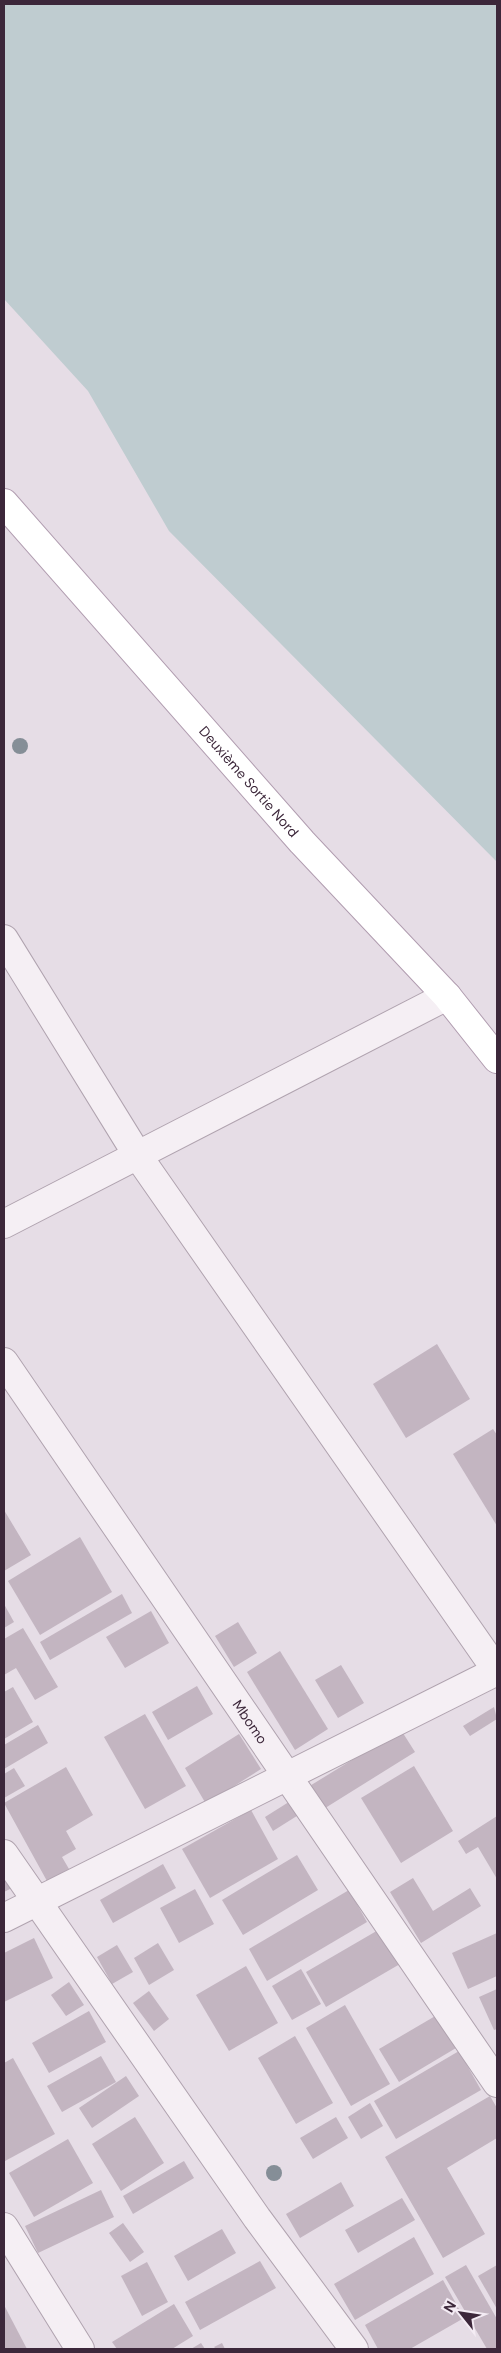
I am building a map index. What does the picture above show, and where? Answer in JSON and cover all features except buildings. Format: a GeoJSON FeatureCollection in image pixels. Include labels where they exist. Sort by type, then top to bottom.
{"type":"FeatureCollection","features":[{"type":"Feature","properties":{"kind":"main road","name":"Deuxième Sortie Nord"},"geometry":{"type":"LineString","coordinates":[[4,503],[302,842],[448,996],[497,1059]]}},
{"type":"Feature","properties":{"kind":"street"},"geometry":{"type":"LineString","coordinates":[[4,939],[138,1156],[497,1671],[4,1918]]}},
{"type":"Feature","properties":{"kind":"street"},"geometry":{"type":"LineString","coordinates":[[4,1224],[448,996]]}},
{"type":"Feature","properties":{"kind":"street","name":"Mbomo"},"geometry":{"type":"LineString","coordinates":[[4,1362],[497,2083]]}},
{"type":"Feature","properties":{"kind":"street"},"geometry":{"type":"LineString","coordinates":[[4,1854],[257,2218],[354,2349]]}},
{"type":"Feature","properties":{"kind":"street"},"geometry":{"type":"LineString","coordinates":[[4,2227],[80,2349]]}},
{"type":"Feature","properties":{"kind":"shaded area"},"geometry":{"type":"Polygon","coordinates":[[[4,4],[497,4],[497,862],[169,531],[88,391],[4,299],[4,4]]]}}]}
